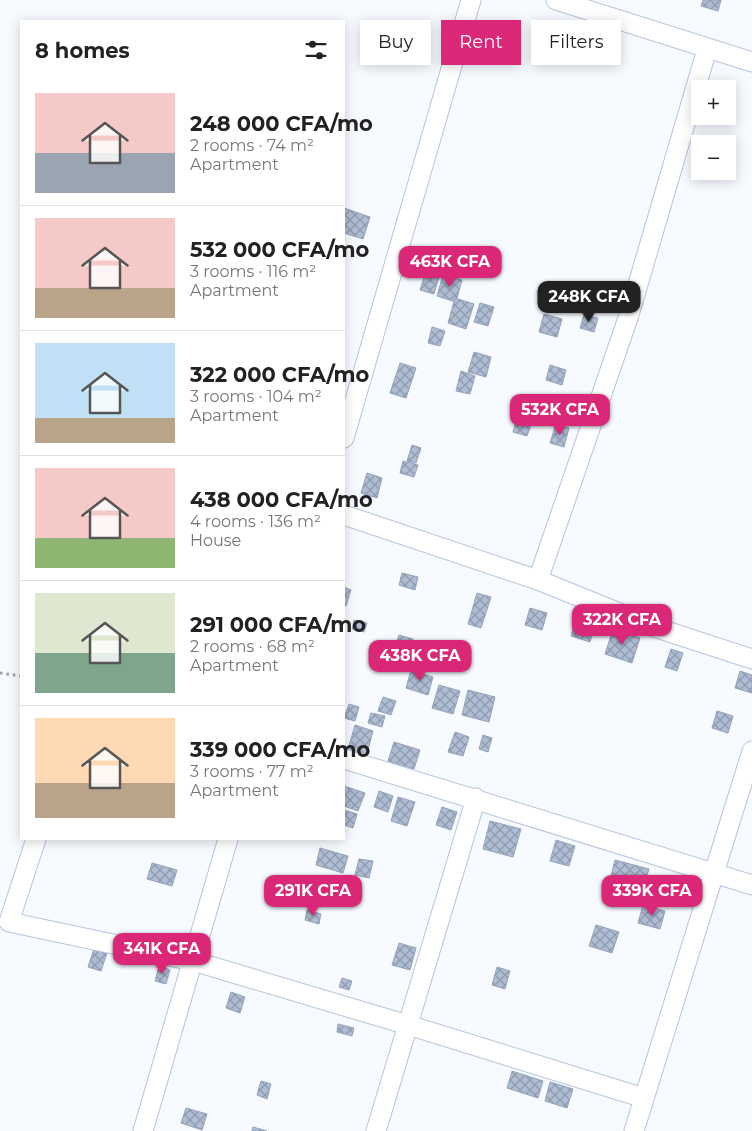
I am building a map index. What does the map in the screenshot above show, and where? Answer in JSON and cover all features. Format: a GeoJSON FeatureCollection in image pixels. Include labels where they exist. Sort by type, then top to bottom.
{"type":"FeatureCollection","features":[{"type":"Feature","properties":{"kind":"street"},"geometry":{"type":"LineString","coordinates":[[345,435],[471,0]]}},
{"type":"Feature","properties":{"kind":"street"},"geometry":{"type":"LineString","coordinates":[[556,0],[752,62]]}},
{"type":"Feature","properties":{"kind":"street"},"geometry":{"type":"LineString","coordinates":[[538,580],[629,315],[707,49]]}},
{"type":"Feature","properties":{"kind":"street"},"geometry":{"type":"LineString","coordinates":[[345,515],[538,580],[654,627],[752,659]]}},
{"type":"Feature","properties":{"kind":"street"},"geometry":{"type":"LineString","coordinates":[[634,1131],[752,751]]}},
{"type":"Feature","properties":{"kind":"street"},"geometry":{"type":"LineString","coordinates":[[345,759],[476,798],[752,885]]}},
{"type":"Feature","properties":{"kind":"street"},"geometry":{"type":"LineString","coordinates":[[376,1131],[476,798]]}},
{"type":"Feature","properties":{"kind":"street"},"geometry":{"type":"LineString","coordinates":[[36,840],[9,922],[192,961],[644,1098]]}},
{"type":"Feature","properties":{"kind":"street"},"geometry":{"type":"LineString","coordinates":[[143,1131],[228,840]]}},
{"type":"Feature","properties":{"kind":"path"},"geometry":{"type":"LineString","coordinates":[[0,673],[20,676]]}},
{"type":"Feature","properties":{"kind":"building"},"geometry":{"type":"Polygon","coordinates":[[[703,0],[721,0],[718,11],[701,6],[703,0]]]}},
{"type":"Feature","properties":{"kind":"building"},"geometry":{"type":"Polygon","coordinates":[[[345,208],[370,217],[363,239],[345,233],[345,208]]]}},
{"type":"Feature","properties":{"kind":"building"},"geometry":{"type":"Polygon","coordinates":[[[427,268],[440,273],[434,294],[420,290],[427,268]]]}},
{"type":"Feature","properties":{"kind":"building"},"geometry":{"type":"Polygon","coordinates":[[[443,275],[462,280],[456,302],[437,296],[443,275]]]}},
{"type":"Feature","properties":{"kind":"building"},"geometry":{"type":"Polygon","coordinates":[[[455,298],[474,304],[466,329],[448,323],[455,298]]]}},
{"type":"Feature","properties":{"kind":"building"},"geometry":{"type":"Polygon","coordinates":[[[480,303],[494,307],[488,326],[474,322],[480,303]]]}},
{"type":"Feature","properties":{"kind":"building"},"geometry":{"type":"Polygon","coordinates":[[[544,314],[562,319],[557,337],[539,332],[544,314]]]}},
{"type":"Feature","properties":{"kind":"building"},"geometry":{"type":"Polygon","coordinates":[[[584,315],[598,318],[594,332],[580,328],[584,315]]]}},
{"type":"Feature","properties":{"kind":"building"},"geometry":{"type":"Polygon","coordinates":[[[432,327],[445,331],[440,346],[428,343],[432,327]]]}},
{"type":"Feature","properties":{"kind":"building"},"geometry":{"type":"Polygon","coordinates":[[[474,352],[491,357],[486,377],[468,372],[474,352]]]}},
{"type":"Feature","properties":{"kind":"building"},"geometry":{"type":"Polygon","coordinates":[[[400,363],[416,368],[406,398],[390,393],[400,363]]]}},
{"type":"Feature","properties":{"kind":"building"},"geometry":{"type":"Polygon","coordinates":[[[550,365],[566,370],[562,385],[546,380],[550,365]]]}},
{"type":"Feature","properties":{"kind":"building"},"geometry":{"type":"Polygon","coordinates":[[[461,371],[475,376],[470,394],[456,391],[461,371]]]}},
{"type":"Feature","properties":{"kind":"building"},"geometry":{"type":"Polygon","coordinates":[[[518,414],[533,419],[527,436],[513,432],[518,414]]]}},
{"type":"Feature","properties":{"kind":"building"},"geometry":{"type":"Polygon","coordinates":[[[556,424],[569,428],[564,447],[550,443],[556,424]]]}},
{"type":"Feature","properties":{"kind":"building"},"geometry":{"type":"Polygon","coordinates":[[[412,445],[421,448],[416,463],[407,461],[412,445]]]}},
{"type":"Feature","properties":{"kind":"building"},"geometry":{"type":"Polygon","coordinates":[[[403,461],[418,465],[414,477],[400,473],[403,461]]]}},
{"type":"Feature","properties":{"kind":"building"},"geometry":{"type":"Polygon","coordinates":[[[367,473],[382,478],[377,498],[361,493],[367,473]]]}},
{"type":"Feature","properties":{"kind":"building"},"geometry":{"type":"Polygon","coordinates":[[[402,573],[418,577],[415,590],[399,585],[402,573]]]}},
{"type":"Feature","properties":{"kind":"building"},"geometry":{"type":"Polygon","coordinates":[[[345,587],[351,590],[345,606],[345,587]]]}},
{"type":"Feature","properties":{"kind":"building"},"geometry":{"type":"Polygon","coordinates":[[[477,593],[491,597],[481,628],[468,624],[477,593]]]}},
{"type":"Feature","properties":{"kind":"building"},"geometry":{"type":"Polygon","coordinates":[[[530,608],[547,613],[542,630],[525,625],[530,608]]]}},
{"type":"Feature","properties":{"kind":"building"},"geometry":{"type":"Polygon","coordinates":[[[576,619],[595,625],[590,642],[571,636],[576,619]]]}},
{"type":"Feature","properties":{"kind":"building"},"geometry":{"type":"Polygon","coordinates":[[[354,620],[367,623],[364,632],[352,629],[354,620]]]}},
{"type":"Feature","properties":{"kind":"building"},"geometry":{"type":"Polygon","coordinates":[[[613,629],[640,638],[632,663],[605,654],[613,629]]]}},
{"type":"Feature","properties":{"kind":"building"},"geometry":{"type":"Polygon","coordinates":[[[399,635],[413,639],[409,653],[394,649],[399,635]]]}},
{"type":"Feature","properties":{"kind":"building"},"geometry":{"type":"Polygon","coordinates":[[[671,649],[683,653],[677,671],[665,667],[671,649]]]}},
{"type":"Feature","properties":{"kind":"building"},"geometry":{"type":"Polygon","coordinates":[[[411,670],[433,677],[428,695],[406,688],[411,670]]]}},
{"type":"Feature","properties":{"kind":"building"},"geometry":{"type":"Polygon","coordinates":[[[740,671],[752,675],[752,693],[735,688],[740,671]]]}},
{"type":"Feature","properties":{"kind":"building"},"geometry":{"type":"Polygon","coordinates":[[[439,685],[460,691],[453,714],[432,708],[439,685]]]}},
{"type":"Feature","properties":{"kind":"building"},"geometry":{"type":"Polygon","coordinates":[[[468,690],[495,697],[489,722],[462,715],[468,690]]]}},
{"type":"Feature","properties":{"kind":"building"},"geometry":{"type":"Polygon","coordinates":[[[383,697],[396,701],[391,715],[378,711],[383,697]]]}},
{"type":"Feature","properties":{"kind":"building"},"geometry":{"type":"Polygon","coordinates":[[[349,704],[359,707],[355,721],[345,718],[349,704]]]}},
{"type":"Feature","properties":{"kind":"building"},"geometry":{"type":"Polygon","coordinates":[[[717,711],[733,716],[728,733],[712,728],[717,711]]]}},
{"type":"Feature","properties":{"kind":"building"},"geometry":{"type":"Polygon","coordinates":[[[371,713],[385,716],[382,727],[368,723],[371,713]]]}},
{"type":"Feature","properties":{"kind":"building"},"geometry":{"type":"Polygon","coordinates":[[[355,725],[373,731],[367,754],[348,749],[355,725]]]}},
{"type":"Feature","properties":{"kind":"building"},"geometry":{"type":"Polygon","coordinates":[[[455,732],[469,737],[463,756],[448,752],[455,732]]]}},
{"type":"Feature","properties":{"kind":"building"},"geometry":{"type":"Polygon","coordinates":[[[483,735],[492,738],[488,752],[479,749],[483,735]]]}},
{"type":"Feature","properties":{"kind":"building"},"geometry":{"type":"Polygon","coordinates":[[[394,742],[420,750],[414,769],[388,761],[394,742]]]}},
{"type":"Feature","properties":{"kind":"building"},"geometry":{"type":"Polygon","coordinates":[[[345,786],[365,793],[358,811],[345,806],[345,786]]]}},
{"type":"Feature","properties":{"kind":"building"},"geometry":{"type":"Polygon","coordinates":[[[379,791],[393,796],[388,812],[374,807],[379,791]]]}},
{"type":"Feature","properties":{"kind":"building"},"geometry":{"type":"Polygon","coordinates":[[[398,797],[415,802],[407,826],[391,821],[398,797]]]}},
{"type":"Feature","properties":{"kind":"building"},"geometry":{"type":"Polygon","coordinates":[[[442,807],[457,812],[451,830],[436,825],[442,807]]]}},
{"type":"Feature","properties":{"kind":"building"},"geometry":{"type":"Polygon","coordinates":[[[345,810],[357,814],[353,828],[345,825],[345,810]]]}},
{"type":"Feature","properties":{"kind":"building"},"geometry":{"type":"Polygon","coordinates":[[[490,821],[521,829],[513,857],[483,849],[490,821]]]}},
{"type":"Feature","properties":{"kind":"building"},"geometry":{"type":"Polygon","coordinates":[[[556,840],[575,846],[569,866],[550,861],[556,840]]]}},
{"type":"Feature","properties":{"kind":"building"},"geometry":{"type":"Polygon","coordinates":[[[320,848],[348,856],[343,873],[316,865],[320,848]]]}},
{"type":"Feature","properties":{"kind":"building"},"geometry":{"type":"Polygon","coordinates":[[[359,859],[373,861],[369,878],[355,875],[359,859]]]}},
{"type":"Feature","properties":{"kind":"building"},"geometry":{"type":"Polygon","coordinates":[[[615,860],[649,869],[644,885],[611,876],[615,860]]]}},
{"type":"Feature","properties":{"kind":"building"},"geometry":{"type":"Polygon","coordinates":[[[152,863],[177,870],[172,886],[147,879],[152,863]]]}},
{"type":"Feature","properties":{"kind":"building"},"geometry":{"type":"Polygon","coordinates":[[[643,905],[665,911],[660,929],[638,923],[643,905]]]}},
{"type":"Feature","properties":{"kind":"building"},"geometry":{"type":"Polygon","coordinates":[[[307,910],[321,914],[319,924],[305,920],[307,910]]]}},
{"type":"Feature","properties":{"kind":"building"},"geometry":{"type":"Polygon","coordinates":[[[596,925],[619,932],[612,953],[589,946],[596,925]]]}},
{"type":"Feature","properties":{"kind":"building"},"geometry":{"type":"Polygon","coordinates":[[[399,943],[416,948],[410,970],[392,965],[399,943]]]}},
{"type":"Feature","properties":{"kind":"building"},"geometry":{"type":"Polygon","coordinates":[[[94,949],[107,953],[101,971],[88,967],[94,949]]]}},
{"type":"Feature","properties":{"kind":"building"},"geometry":{"type":"Polygon","coordinates":[[[159,966],[170,970],[166,984],[155,981],[159,966]]]}},
{"type":"Feature","properties":{"kind":"building"},"geometry":{"type":"Polygon","coordinates":[[[497,967],[510,971],[505,989],[492,985],[497,967]]]}},
{"type":"Feature","properties":{"kind":"building"},"geometry":{"type":"Polygon","coordinates":[[[342,978],[352,981],[349,990],[339,987],[342,978]]]}},
{"type":"Feature","properties":{"kind":"building"},"geometry":{"type":"Polygon","coordinates":[[[231,992],[245,997],[240,1013],[226,1008],[231,992]]]}},
{"type":"Feature","properties":{"kind":"building"},"geometry":{"type":"Polygon","coordinates":[[[338,1024],[354,1028],[352,1036],[337,1032],[338,1024]]]}},
{"type":"Feature","properties":{"kind":"building"},"geometry":{"type":"Polygon","coordinates":[[[512,1071],[543,1081],[538,1098],[507,1088],[512,1071]]]}},
{"type":"Feature","properties":{"kind":"building"},"geometry":{"type":"Polygon","coordinates":[[[261,1081],[271,1084],[267,1099],[257,1095],[261,1081]]]}},
{"type":"Feature","properties":{"kind":"building"},"geometry":{"type":"Polygon","coordinates":[[[550,1082],[573,1089],[567,1108],[545,1101],[550,1082]]]}},
{"type":"Feature","properties":{"kind":"building"},"geometry":{"type":"Polygon","coordinates":[[[186,1108],[207,1114],[202,1130],[181,1123],[186,1108]]]}},
{"type":"Feature","properties":{"kind":"building"},"geometry":{"type":"Polygon","coordinates":[[[253,1127],[267,1131],[252,1131],[253,1127]]]}}]}
